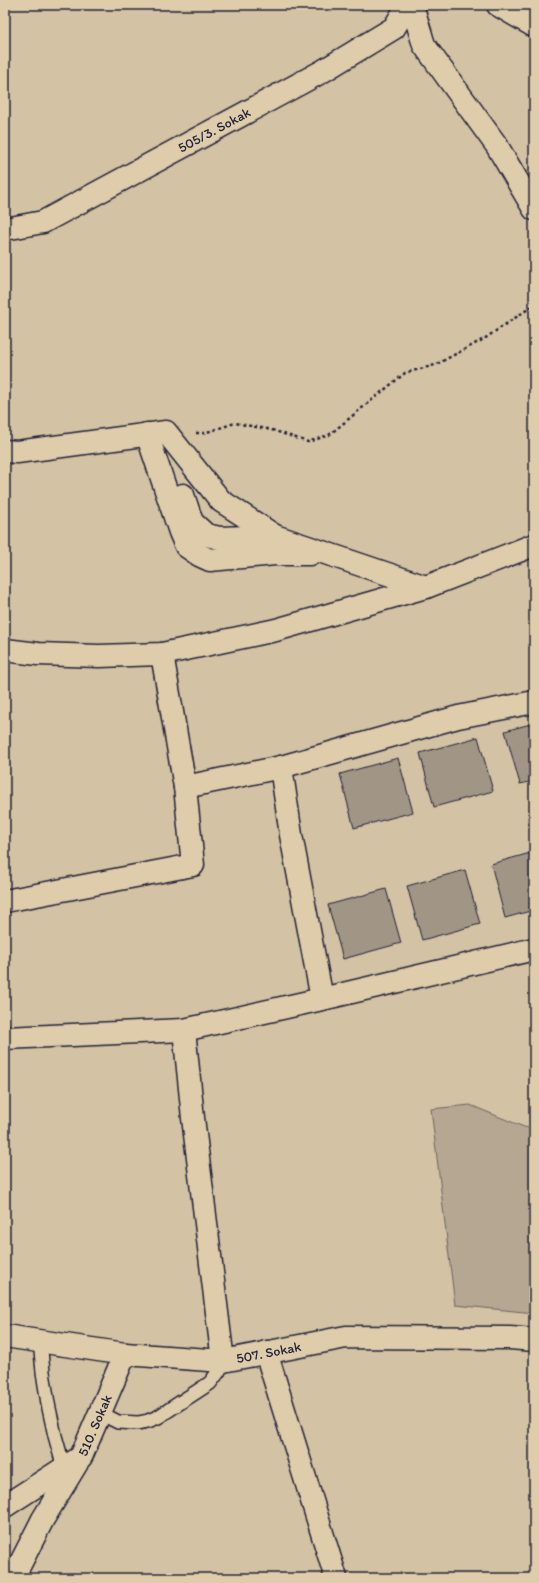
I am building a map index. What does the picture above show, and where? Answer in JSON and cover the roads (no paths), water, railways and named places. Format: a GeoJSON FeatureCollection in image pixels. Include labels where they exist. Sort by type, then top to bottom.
{"type":"FeatureCollection","features":[{"type":"Feature","properties":{"kind":"street","name":"505/3. Sokak"},"geometry":{"type":"LineString","coordinates":[[5,229],[43,222],[323,71],[394,28],[408,5]]}},
{"type":"Feature","properties":{"kind":"street"},"geometry":{"type":"LineString","coordinates":[[412,5],[424,45],[497,146],[534,209]]}},
{"type":"Feature","properties":{"kind":"street"},"geometry":{"type":"LineString","coordinates":[[498,5],[530,19]]}},
{"type":"Feature","properties":{"kind":"street"},"geometry":{"type":"LineString","coordinates":[[5,451],[17,452],[158,433]]}},
{"type":"Feature","properties":{"kind":"street"},"geometry":{"type":"LineString","coordinates":[[158,433],[221,501],[275,536],[426,587]]}},
{"type":"Feature","properties":{"kind":"street"},"geometry":{"type":"LineString","coordinates":[[158,433],[192,522],[206,534],[220,538],[275,536]]}},
{"type":"Feature","properties":{"kind":"street"},"geometry":{"type":"LineString","coordinates":[[158,433],[180,532],[186,546],[199,555],[210,560],[275,554],[325,553]]}},
{"type":"Feature","properties":{"kind":"street"},"geometry":{"type":"LineString","coordinates":[[5,650],[38,654],[99,656],[162,654],[276,630],[426,587],[534,545]]}},
{"type":"Feature","properties":{"kind":"street"},"geometry":{"type":"LineString","coordinates":[[5,901],[193,865],[185,787],[162,654]]}},
{"type":"Feature","properties":{"kind":"street"},"geometry":{"type":"LineString","coordinates":[[185,787],[281,767],[458,718],[534,702]]}},
{"type":"Feature","properties":{"kind":"street"},"geometry":{"type":"LineString","coordinates":[[281,767],[291,835],[322,999]]}},
{"type":"Feature","properties":{"kind":"street"},"geometry":{"type":"LineString","coordinates":[[5,1038],[184,1030],[534,949]]}},
{"type":"Feature","properties":{"kind":"street"},"geometry":{"type":"LineString","coordinates":[[184,1030],[193,1118],[223,1361]]}},
{"type":"Feature","properties":{"kind":"street","name":"507. Sokak"},"geometry":{"type":"LineString","coordinates":[[5,1336],[125,1354],[223,1361],[346,1337],[510,1338],[534,1340]]}},
{"type":"Feature","properties":{"kind":"street"},"geometry":{"type":"LineString","coordinates":[[266,1352],[336,1578]]}},
{"type":"Feature","properties":{"kind":"street","name":"510. Sokak"},"geometry":{"type":"LineString","coordinates":[[5,1506],[73,1462],[100,1413],[125,1354]]}},
{"type":"Feature","properties":{"kind":"street"},"geometry":{"type":"LineString","coordinates":[[14,1578],[73,1462]]}},
{"type":"Feature","properties":{"kind":"lane"},"geometry":{"type":"LineString","coordinates":[[40,1341],[41,1368],[54,1436],[73,1462]]}},
{"type":"Feature","properties":{"kind":"lane"},"geometry":{"type":"LineString","coordinates":[[100,1413],[118,1422],[138,1423],[158,1417],[210,1383],[219,1371],[223,1361]]}}]}
